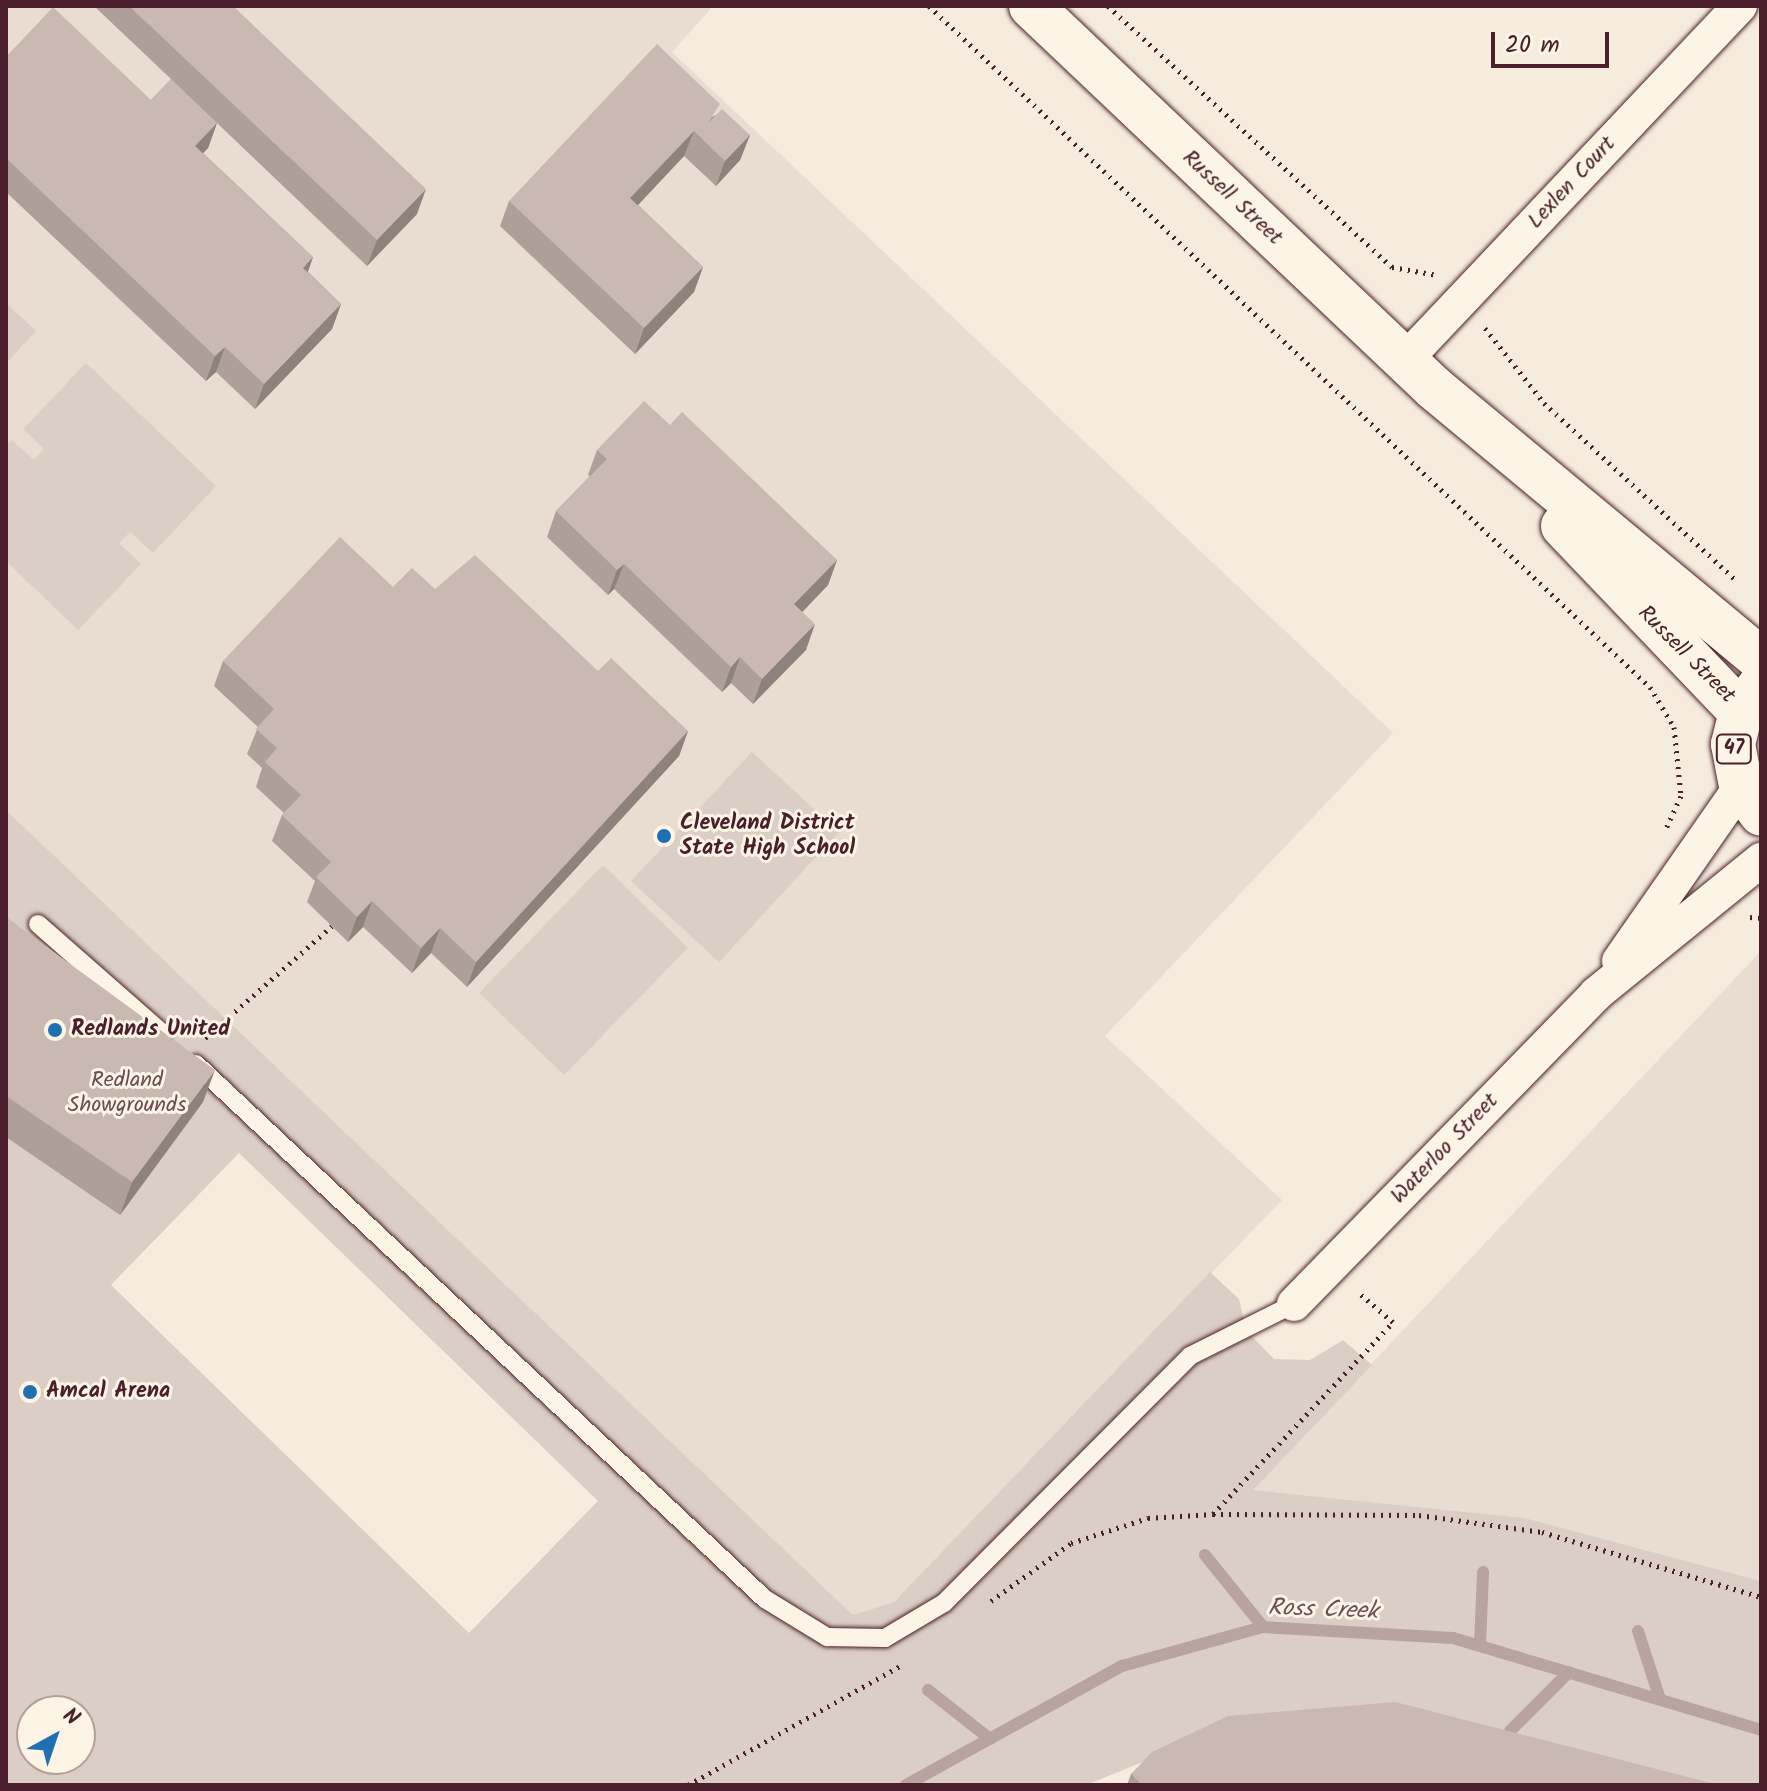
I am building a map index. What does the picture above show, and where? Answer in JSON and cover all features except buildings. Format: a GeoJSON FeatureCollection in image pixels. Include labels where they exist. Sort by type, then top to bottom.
{"type":"FeatureCollection","features":[{"type":"Feature","properties":{"kind":"main road","name":"Russell Street"},"geometry":{"type":"LineString","coordinates":[[1031,6],[1419,374],[1751,698]]}},
{"type":"Feature","properties":{"kind":"main road","name":"Russell Street"},"geometry":{"type":"LineString","coordinates":[[1419,374],[1761,659]]}},
{"type":"Feature","properties":{"kind":"main road","name":"47"},"geometry":{"type":"LineString","coordinates":[[1751,698],[1733,744],[1751,800]]}},
{"type":"Feature","properties":{"kind":"street","name":"Lexlen Court"},"geometry":{"type":"LineString","coordinates":[[1419,374],[1740,6]]}},
{"type":"Feature","properties":{"kind":"street","name":"Waterloo Street"},"geometry":{"type":"LineString","coordinates":[[1596,994],[1686,864],[1751,800]]}},
{"type":"Feature","properties":{"kind":"street","name":"Waterloo Street"},"geometry":{"type":"LineString","coordinates":[[1294,1304],[1596,994],[1761,860]]}},
{"type":"Feature","properties":{"kind":"lane"},"geometry":{"type":"LineString","coordinates":[[38,924],[186,1055],[765,1599],[827,1637],[885,1638],[944,1603],[1190,1356],[1294,1304]]}},
{"type":"Feature","properties":{"kind":"path"},"geometry":{"type":"LineString","coordinates":[[929,6],[1650,687],[1674,727],[1681,796],[1664,824],[1666,847],[1686,864]]}},
{"type":"Feature","properties":{"kind":"path"},"geometry":{"type":"LineString","coordinates":[[1721,892],[1745,916],[1761,918]]}},
{"type":"Feature","properties":{"kind":"path"},"geometry":{"type":"LineString","coordinates":[[186,1055],[332,926]]}},
{"type":"Feature","properties":{"kind":"path"},"geometry":{"type":"LineString","coordinates":[[1213,1514],[1393,1322],[1330,1268]]}},
{"type":"Feature","properties":{"kind":"path"},"geometry":{"type":"LineString","coordinates":[[980,1608],[1071,1543],[1148,1518],[1213,1514],[1419,1515],[1542,1532],[1761,1597]]}},
{"type":"Feature","properties":{"kind":"path"},"geometry":{"type":"LineString","coordinates":[[688,1785],[864,1692],[916,1655]]}},
{"type":"Feature","properties":{"kind":"shaded area","name":"Cleveland District State High School"},"geometry":{"type":"Polygon","coordinates":[[[6,6],[713,6],[672,52],[1393,733],[1105,1036],[1282,1200],[894,1602],[853,1615],[6,810],[6,6]]]}},
{"type":"Feature","properties":{"kind":"shaded area"},"geometry":{"type":"Polygon","coordinates":[[[1761,951],[1761,1581],[1525,1518],[1252,1490],[1761,951]]]}},
{"type":"Feature","properties":{"kind":"green space"},"geometry":{"type":"Polygon","coordinates":[[[6,303],[36,331],[6,363],[6,303]]]}},
{"type":"Feature","properties":{"kind":"green space"},"geometry":{"type":"Polygon","coordinates":[[[86,363],[216,486],[153,553],[130,532],[119,543],[141,564],[78,630],[6,561],[6,446],[12,440],[34,460],[44,449],[23,429],[86,363]]]}},
{"type":"Feature","properties":{"kind":"green space"},"geometry":{"type":"Polygon","coordinates":[[[752,752],[839,832],[719,962],[631,881],[752,752]]]}},
{"type":"Feature","properties":{"kind":"green space","name":"Redland Showgrounds"},"geometry":{"type":"Polygon","coordinates":[[[6,810],[853,1615],[894,1602],[1210,1272],[1239,1299],[1246,1330],[1274,1359],[1310,1360],[1343,1340],[1372,1365],[1253,1490],[1525,1518],[1761,1581],[1761,1785],[1684,1785],[1219,1731],[1086,1785],[6,1785],[6,810]],[[239,1153],[111,1285],[469,1633],[598,1501],[239,1153]]]}},
{"type":"Feature","properties":{"kind":"green space"},"geometry":{"type":"Polygon","coordinates":[[[603,865],[688,948],[564,1075],[479,993],[603,865]]]}},
{"type":"Feature","properties":{"kind":"waterway"},"geometry":{"type":"LineString","coordinates":[[1205,1555],[1263,1627]]}},
{"type":"Feature","properties":{"kind":"waterway"},"geometry":{"type":"LineString","coordinates":[[1480,1645],[1483,1572]]}},
{"type":"Feature","properties":{"kind":"waterway","name":"Ross Creek"},"geometry":{"type":"LineString","coordinates":[[906,1785],[1122,1666],[1263,1627],[1453,1638],[1761,1730]]}},
{"type":"Feature","properties":{"kind":"waterway"},"geometry":{"type":"LineString","coordinates":[[1638,1631],[1660,1699]]}},
{"type":"Feature","properties":{"kind":"waterway"},"geometry":{"type":"LineString","coordinates":[[1510,1731],[1569,1672]]}},
{"type":"Feature","properties":{"kind":"waterway"},"geometry":{"type":"LineString","coordinates":[[928,1690],[990,1739]]}},
{"type":"Feature","properties":{"kind":"place","name":"Cleveland District State High School"},"geometry":{"type":"Point","coordinates":[664,836]}},
{"type":"Feature","properties":{"kind":"place","name":"Redlands United"},"geometry":{"type":"Point","coordinates":[55,1030]}},
{"type":"Feature","properties":{"kind":"place","name":"Amcal Arena"},"geometry":{"type":"Point","coordinates":[30,1392]}}]}
